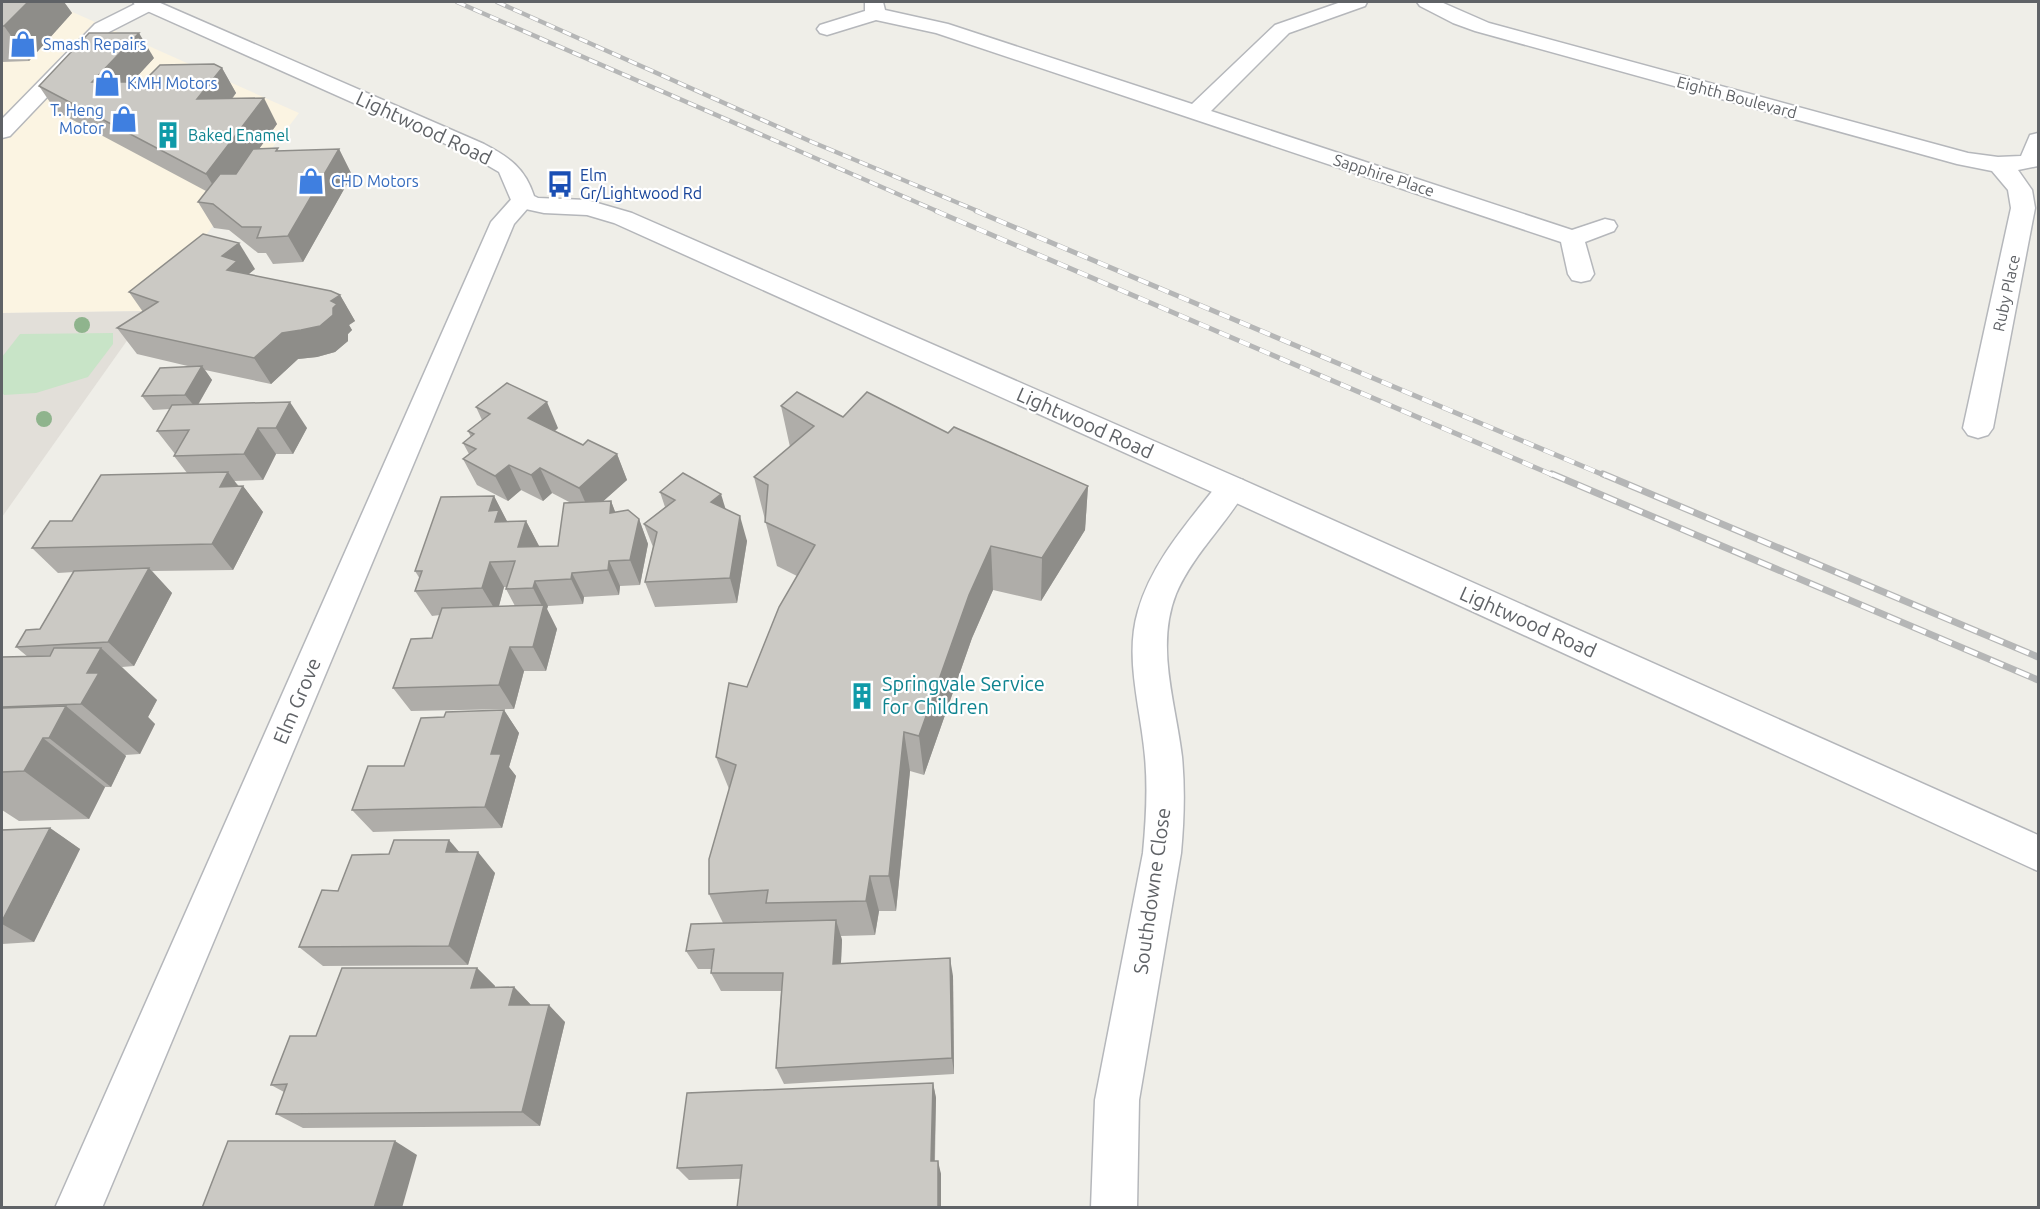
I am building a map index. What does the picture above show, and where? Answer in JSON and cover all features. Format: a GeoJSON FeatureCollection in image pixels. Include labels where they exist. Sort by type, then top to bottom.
{"type":"FeatureCollection","features":[{"type":"Feature","properties":{"kind":"street"},"geometry":{"type":"LineString","coordinates":[[1196,112],[1282,29],[1358,2]]}},
{"type":"Feature","properties":{"kind":"street","name":"Eighth Boulevard"},"geometry":{"type":"LineString","coordinates":[[1427,2],[1460,18],[1516,36],[1965,159],[2000,165],[2031,161],[2038,140]]}},
{"type":"Feature","properties":{"kind":"street"},"geometry":{"type":"LineString","coordinates":[[2,130],[102,28],[146,3]]}},
{"type":"Feature","properties":{"kind":"street","name":"Lightwood Road"},"geometry":{"type":"LineString","coordinates":[[146,3],[476,149],[511,170],[520,185],[523,200],[538,206],[578,206],[601,210],[623,218],[1232,488],[2038,854]]}},
{"type":"Feature","properties":{"kind":"street","name":"Sapphire Place"},"geometry":{"type":"LineString","coordinates":[[827,29],[874,8],[1196,112],[1572,238]]}},
{"type":"Feature","properties":{"kind":"street","name":"Ruby Place"},"geometry":{"type":"LineString","coordinates":[[1978,428],[2023,208],[2023,196],[2020,190],[2000,165]]}},
{"type":"Feature","properties":{"kind":"street","name":"Elm Grove"},"geometry":{"type":"LineString","coordinates":[[78,1208],[503,222],[523,200]]}},
{"type":"Feature","properties":{"kind":"street"},"geometry":{"type":"LineString","coordinates":[[1581,274],[1572,238],[1605,226]]}},
{"type":"Feature","properties":{"kind":"street","name":"Southdowne Close"},"geometry":{"type":"LineString","coordinates":[[1114,1208],[1114,1155],[1118,1100],[1162,853],[1166,814],[1162,747],[1152,674],[1154,613],[1171,575],[1232,488]]}},
{"type":"Feature","properties":{"kind":"shaded area"},"geometry":{"type":"Polygon","coordinates":[[[2,2],[50,2],[299,113],[148,311],[2,313],[2,2]]]}},
{"type":"Feature","properties":{"kind":"shaded area"},"geometry":{"type":"Polygon","coordinates":[[[148,311],[2,517],[2,313],[148,311]]]}},
{"type":"Feature","properties":{"kind":"green space"},"geometry":{"type":"Polygon","coordinates":[[[113,333],[113,344],[88,377],[36,393],[4,395],[2,392],[2,357],[20,334],[113,333]]]}},
{"type":"Feature","properties":{"kind":"building"},"geometry":{"type":"Polygon","coordinates":[[[2,2],[28,2],[2,26],[2,2]]]}},
{"type":"Feature","properties":{"kind":"building"},"geometry":{"type":"Polygon","coordinates":[[[89,33],[139,33],[92,82],[143,82],[160,65],[214,64],[222,68],[197,99],[264,98],[206,174],[39,86],[89,33]]]}},
{"type":"Feature","properties":{"kind":"building"},"geometry":{"type":"Polygon","coordinates":[[[278,148],[276,151],[339,149],[288,236],[257,238],[261,227],[242,227],[213,204],[198,202],[220,174],[236,174],[253,149],[278,148]]]}},
{"type":"Feature","properties":{"kind":"building"},"geometry":{"type":"Polygon","coordinates":[[[203,234],[239,243],[222,256],[237,261],[227,270],[331,291],[340,295],[331,301],[337,304],[333,308],[333,315],[320,326],[282,333],[254,358],[117,328],[158,302],[129,292],[203,234]]]}},
{"type":"Feature","properties":{"kind":"building"},"geometry":{"type":"Polygon","coordinates":[[[202,366],[185,395],[142,396],[160,368],[202,366]]]}},
{"type":"Feature","properties":{"kind":"building"},"geometry":{"type":"Polygon","coordinates":[[[507,383],[547,402],[528,418],[583,445],[588,440],[617,454],[579,488],[540,468],[531,475],[509,465],[495,476],[463,459],[476,449],[463,443],[474,434],[468,431],[490,414],[476,407],[507,383]]]}},
{"type":"Feature","properties":{"kind":"building","name":"Springvale Service for Children"},"geometry":{"type":"Polygon","coordinates":[[[797,392],[843,417],[867,392],[948,433],[954,427],[1088,486],[1042,558],[991,546],[969,595],[919,736],[904,732],[889,876],[870,876],[866,901],[766,903],[768,890],[709,894],[709,859],[736,765],[716,757],[729,683],[747,687],[779,607],[815,545],[765,522],[768,485],[754,477],[814,426],[781,406],[797,392]]]}},
{"type":"Feature","properties":{"kind":"building"},"geometry":{"type":"Polygon","coordinates":[[[290,402],[276,428],[258,428],[244,454],[174,456],[189,430],[157,431],[172,405],[290,402]]]}},
{"type":"Feature","properties":{"kind":"building"},"geometry":{"type":"Polygon","coordinates":[[[228,472],[220,487],[243,486],[212,544],[32,548],[50,521],[72,521],[101,475],[228,472]]]}},
{"type":"Feature","properties":{"kind":"building"},"geometry":{"type":"Polygon","coordinates":[[[683,473],[721,494],[711,502],[740,516],[730,578],[645,582],[657,532],[644,524],[675,500],[660,492],[683,473]]]}},
{"type":"Feature","properties":{"kind":"building"},"geometry":{"type":"Polygon","coordinates":[[[494,496],[489,511],[499,510],[495,522],[526,521],[518,547],[558,546],[564,503],[611,501],[610,513],[628,510],[639,519],[630,560],[609,561],[608,570],[572,573],[571,579],[535,581],[533,588],[506,589],[515,561],[490,562],[482,588],[415,591],[422,571],[415,571],[441,497],[494,496]]]}},
{"type":"Feature","properties":{"kind":"building"},"geometry":{"type":"Polygon","coordinates":[[[149,568],[108,642],[16,647],[26,630],[40,629],[74,571],[149,568]]]}},
{"type":"Feature","properties":{"kind":"building"},"geometry":{"type":"Polygon","coordinates":[[[544,605],[533,647],[510,647],[499,685],[393,688],[411,639],[432,638],[442,608],[544,605]]]}},
{"type":"Feature","properties":{"kind":"building"},"geometry":{"type":"Polygon","coordinates":[[[54,648],[101,648],[87,673],[99,673],[81,704],[2,707],[2,657],[50,656],[54,648]]]}},
{"type":"Feature","properties":{"kind":"building"},"geometry":{"type":"Polygon","coordinates":[[[66,706],[49,738],[43,738],[24,771],[2,772],[2,708],[66,706]]]}},
{"type":"Feature","properties":{"kind":"building"},"geometry":{"type":"Polygon","coordinates":[[[504,710],[491,754],[501,754],[485,807],[352,810],[368,766],[404,766],[421,718],[444,717],[446,712],[504,710]]]}},
{"type":"Feature","properties":{"kind":"building"},"geometry":{"type":"Polygon","coordinates":[[[50,828],[2,921],[2,830],[50,828]]]}},
{"type":"Feature","properties":{"kind":"building"},"geometry":{"type":"Polygon","coordinates":[[[394,840],[449,840],[446,852],[478,852],[449,946],[299,947],[322,890],[338,891],[352,855],[389,854],[394,840]]]}},
{"type":"Feature","properties":{"kind":"building"},"geometry":{"type":"Polygon","coordinates":[[[836,920],[833,964],[950,958],[952,1058],[776,1068],[783,973],[711,973],[714,949],[686,951],[691,924],[836,920]]]}},
{"type":"Feature","properties":{"kind":"building"},"geometry":{"type":"Polygon","coordinates":[[[342,968],[477,968],[471,988],[514,987],[509,1005],[549,1005],[522,1112],[276,1114],[287,1084],[271,1085],[290,1036],[316,1036],[342,968]]]}},
{"type":"Feature","properties":{"kind":"building"},"geometry":{"type":"Polygon","coordinates":[[[933,1083],[931,1161],[938,1161],[938,1208],[737,1208],[742,1165],[677,1168],[687,1093],[933,1083]]]}},
{"type":"Feature","properties":{"kind":"building"},"geometry":{"type":"Polygon","coordinates":[[[228,1141],[395,1141],[374,1208],[202,1208],[228,1141]]]}},
{"type":"Feature","properties":{"kind":"railway"},"geometry":{"type":"LineString","coordinates":[[457,2],[939,212]]}},
{"type":"Feature","properties":{"kind":"railway"},"geometry":{"type":"LineString","coordinates":[[497,2],[812,142],[980,212]]}},
{"type":"Feature","properties":{"kind":"railway"},"geometry":{"type":"LineString","coordinates":[[936,211],[1555,476]]}},
{"type":"Feature","properties":{"kind":"railway"},"geometry":{"type":"LineString","coordinates":[[976,211],[1606,476]]}},
{"type":"Feature","properties":{"kind":"railway"},"geometry":{"type":"LineString","coordinates":[[1552,474],[2038,680]]}},
{"type":"Feature","properties":{"kind":"railway"},"geometry":{"type":"LineString","coordinates":[[1603,474],[2038,657]]}},
{"type":"Feature","properties":{"kind":"place","name":"Smash Repairs"},"geometry":{"type":"Point","coordinates":[23,44]}},
{"type":"Feature","properties":{"kind":"place","name":"KMH Motors"},"geometry":{"type":"Point","coordinates":[107,83]}},
{"type":"Feature","properties":{"kind":"place","name":"T. Heng Motor"},"geometry":{"type":"Point","coordinates":[124,119]}},
{"type":"Feature","properties":{"kind":"place","name":"Baked Enamel"},"geometry":{"type":"Point","coordinates":[168,135]}},
{"type":"Feature","properties":{"kind":"place","name":"CHD Motors"},"geometry":{"type":"Point","coordinates":[311,181]}},
{"type":"Feature","properties":{"kind":"place","name":"Elm Gr/Lightwood Rd"},"geometry":{"type":"Point","coordinates":[560,184]}},
{"type":"Feature","properties":{"kind":"place","name":"Springvale Service for Children"},"geometry":{"type":"Point","coordinates":[862,696]}}]}
